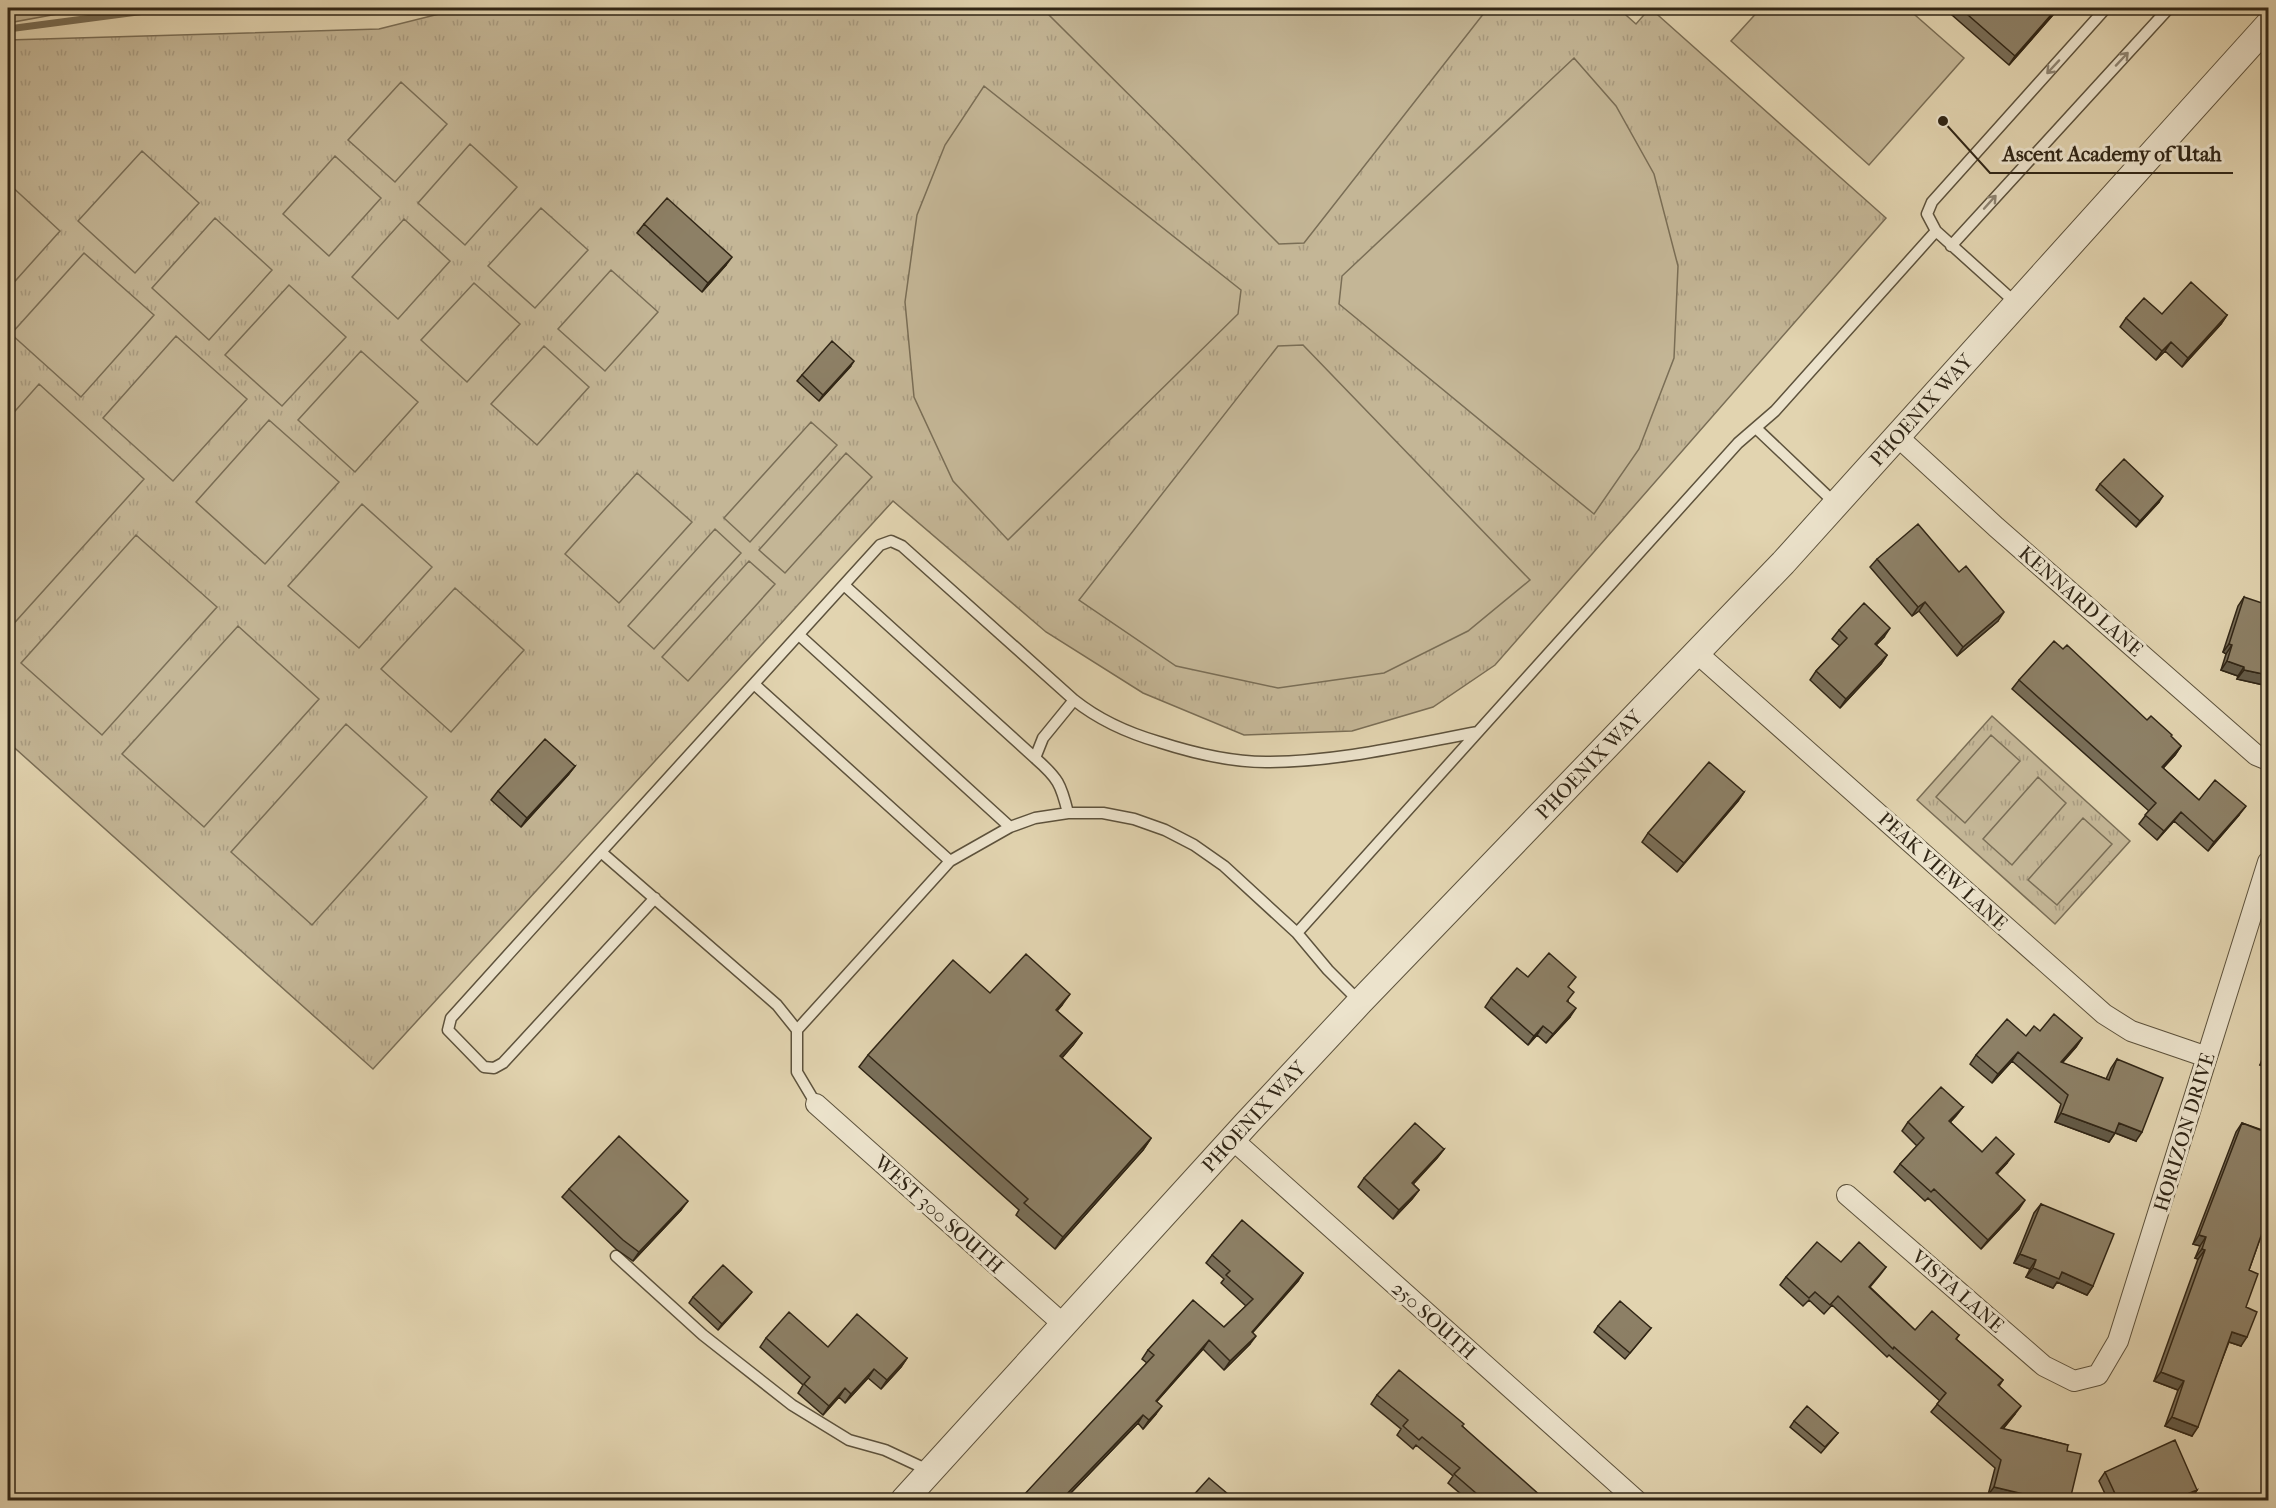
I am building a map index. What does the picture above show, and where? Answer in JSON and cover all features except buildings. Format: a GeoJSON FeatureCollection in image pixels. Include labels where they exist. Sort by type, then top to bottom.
{"type":"FeatureCollection","features":[{"type":"Feature","properties":{"kind":"street","name":"PHOENIX WAY"},"geometry":{"type":"LineString","coordinates":[[908,1499],[930,1471],[1063,1324],[1360,1002],[1698,654],[2268,25]]}},
{"type":"Feature","properties":{"kind":"street","name":"KENNARD LANE"},"geometry":{"type":"LineString","coordinates":[[1897,436],[1996,527],[2211,716],[2256,755],[2268,760]]}},
{"type":"Feature","properties":{"kind":"street","name":"PEAK VIEW LANE"},"geometry":{"type":"LineString","coordinates":[[1698,654],[2104,1014],[2131,1031],[2207,1057]]}},
{"type":"Feature","properties":{"kind":"street","name":"HORIZON DRIVE"},"geometry":{"type":"LineString","coordinates":[[2074,1381],[2098,1375],[2118,1341],[2268,862]]}},
{"type":"Feature","properties":{"kind":"street","name":"WEST 300 SOUTH"},"geometry":{"type":"LineString","coordinates":[[816,1104],[1063,1324]]}},
{"type":"Feature","properties":{"kind":"street","name":"250 SOUTH"},"geometry":{"type":"LineString","coordinates":[[1233,1139],[1636,1500]]}},
{"type":"Feature","properties":{"kind":"street","name":"VISTA LANE"},"geometry":{"type":"LineString","coordinates":[[1847,1195],[2044,1366],[2074,1381]]}},
{"type":"Feature","properties":{"kind":"lane"},"geometry":{"type":"LineString","coordinates":[[2017,304],[1936,231],[1928,214],[1932,202],[2106,8]]}},
{"type":"Feature","properties":{"kind":"lane"},"geometry":{"type":"LineString","coordinates":[[1951,246],[2169,8]]}},
{"type":"Feature","properties":{"kind":"lane"},"geometry":{"type":"LineString","coordinates":[[1297,933],[1738,443],[1775,411],[1936,231]]}},
{"type":"Feature","properties":{"kind":"lane"},"geometry":{"type":"LineString","coordinates":[[1756,428],[1836,504]]}},
{"type":"Feature","properties":{"kind":"lane"},"geometry":{"type":"LineString","coordinates":[[655,898],[503,1063],[494,1068],[484,1067],[448,1030],[451,1018],[880,545],[891,541],[902,546],[1089,713],[1113,725],[1161,743],[1225,758],[1266,762],[1334,757],[1478,732]]}},
{"type":"Feature","properties":{"kind":"lane"},"geometry":{"type":"LineString","coordinates":[[844,585],[1053,774],[1062,788],[1068,813]]}},
{"type":"Feature","properties":{"kind":"lane"},"geometry":{"type":"LineString","coordinates":[[799,635],[1010,827]]}},
{"type":"Feature","properties":{"kind":"lane"},"geometry":{"type":"LineString","coordinates":[[754,684],[950,861]]}},
{"type":"Feature","properties":{"kind":"lane"},"geometry":{"type":"LineString","coordinates":[[1035,758],[1043,738],[1074,700]]}},
{"type":"Feature","properties":{"kind":"lane"},"geometry":{"type":"LineString","coordinates":[[797,1030],[950,861],[1010,827],[1035,818],[1068,813],[1103,813],[1134,819],[1194,845],[1224,866],[1297,933],[1328,970],[1360,1002]]}},
{"type":"Feature","properties":{"kind":"lane"},"geometry":{"type":"LineString","coordinates":[[602,852],[777,1005],[797,1030],[797,1072],[816,1104]]}},
{"type":"Feature","properties":{"kind":"lane"},"geometry":{"type":"LineString","coordinates":[[616,1256],[703,1335],[792,1404],[849,1440],[885,1450],[930,1471]]}},
{"type":"Feature","properties":{"kind":"green space"},"geometry":{"type":"Polygon","coordinates":[[[8,8],[90,8],[8,23],[8,8]]]}},
{"type":"Feature","properties":{"kind":"green space"},"geometry":{"type":"Polygon","coordinates":[[[463,8],[1618,8],[1636,24],[1650,8],[1886,218],[1495,665],[1433,707],[1352,731],[1244,735],[1143,693],[1046,632],[893,501],[373,1069],[8,742],[8,40],[379,29],[463,8]]]}},
{"type":"Feature","properties":{"kind":"green space"},"geometry":{"type":"Polygon","coordinates":[[[1055,8],[1488,8],[1304,243],[1279,244],[1048,14],[1055,8]]]}},
{"type":"Feature","properties":{"kind":"green space"},"geometry":{"type":"Polygon","coordinates":[[[1761,8],[1907,8],[1964,58],[1869,165],[1731,41],[1761,8]]]}},
{"type":"Feature","properties":{"kind":"green space"},"geometry":{"type":"Polygon","coordinates":[[[1574,58],[1616,106],[1654,174],[1678,266],[1674,358],[1639,449],[1594,514],[1339,304],[1342,276],[1574,58]]]}},
{"type":"Feature","properties":{"kind":"green space"},"geometry":{"type":"Polygon","coordinates":[[[401,82],[447,124],[395,182],[348,140],[401,82]]]}},
{"type":"Feature","properties":{"kind":"green space"},"geometry":{"type":"Polygon","coordinates":[[[984,86],[1241,290],[1238,314],[1008,540],[953,481],[914,397],[905,302],[917,215],[945,145],[984,86]]]}},
{"type":"Feature","properties":{"kind":"green space"},"geometry":{"type":"Polygon","coordinates":[[[470,144],[517,187],[465,245],[418,203],[470,144]]]}},
{"type":"Feature","properties":{"kind":"green space"},"geometry":{"type":"Polygon","coordinates":[[[142,151],[199,203],[135,273],[78,221],[142,151]]]}},
{"type":"Feature","properties":{"kind":"green space"},"geometry":{"type":"Polygon","coordinates":[[[335,156],[381,198],[329,256],[283,214],[335,156]]]}},
{"type":"Feature","properties":{"kind":"green space"},"geometry":{"type":"Polygon","coordinates":[[[8,183],[60,231],[8,289],[8,183]]]}},
{"type":"Feature","properties":{"kind":"green space"},"geometry":{"type":"Polygon","coordinates":[[[541,208],[588,250],[535,308],[488,266],[541,208]]]}},
{"type":"Feature","properties":{"kind":"green space"},"geometry":{"type":"Polygon","coordinates":[[[215,218],[272,270],[209,340],[152,288],[215,218]]]}},
{"type":"Feature","properties":{"kind":"green space"},"geometry":{"type":"Polygon","coordinates":[[[404,219],[450,261],[398,319],[352,277],[404,219]]]}},
{"type":"Feature","properties":{"kind":"green space"},"geometry":{"type":"Polygon","coordinates":[[[84,253],[154,315],[81,397],[11,334],[84,253]]]}},
{"type":"Feature","properties":{"kind":"green space"},"geometry":{"type":"Polygon","coordinates":[[[611,270],[658,312],[605,371],[558,329],[611,270]]]}},
{"type":"Feature","properties":{"kind":"green space"},"geometry":{"type":"Polygon","coordinates":[[[474,283],[520,324],[467,382],[421,340],[474,283]]]}},
{"type":"Feature","properties":{"kind":"green space"},"geometry":{"type":"Polygon","coordinates":[[[289,285],[346,337],[282,406],[225,355],[289,285]]]}},
{"type":"Feature","properties":{"kind":"green space"},"geometry":{"type":"Polygon","coordinates":[[[176,336],[247,399],[173,481],[103,418],[176,336]]]}},
{"type":"Feature","properties":{"kind":"green space"},"geometry":{"type":"Polygon","coordinates":[[[1303,345],[1530,580],[1468,631],[1384,673],[1278,688],[1176,666],[1079,600],[1278,346],[1303,345]]]}},
{"type":"Feature","properties":{"kind":"green space"},"geometry":{"type":"Polygon","coordinates":[[[544,346],[589,387],[537,445],[491,404],[544,346]]]}},
{"type":"Feature","properties":{"kind":"green space"},"geometry":{"type":"Polygon","coordinates":[[[361,351],[418,402],[355,472],[298,420],[361,351]]]}},
{"type":"Feature","properties":{"kind":"green space"},"geometry":{"type":"Polygon","coordinates":[[[39,384],[144,479],[8,630],[8,419],[39,384]]]}},
{"type":"Feature","properties":{"kind":"green space"},"geometry":{"type":"Polygon","coordinates":[[[269,420],[339,482],[265,564],[196,502],[269,420]]]}},
{"type":"Feature","properties":{"kind":"green space"},"geometry":{"type":"Polygon","coordinates":[[[811,422],[837,445],[750,542],[724,518],[811,422]]]}},
{"type":"Feature","properties":{"kind":"green space"},"geometry":{"type":"Polygon","coordinates":[[[846,453],[872,477],[785,573],[759,550],[846,453]]]}},
{"type":"Feature","properties":{"kind":"green space"},"geometry":{"type":"Polygon","coordinates":[[[637,473],[692,522],[619,603],[565,554],[637,473]]]}},
{"type":"Feature","properties":{"kind":"green space"},"geometry":{"type":"Polygon","coordinates":[[[362,504],[432,567],[359,648],[288,586],[362,504]]]}},
{"type":"Feature","properties":{"kind":"green space"},"geometry":{"type":"Polygon","coordinates":[[[715,529],[741,553],[654,649],[628,626],[715,529]]]}},
{"type":"Feature","properties":{"kind":"green space"},"geometry":{"type":"Polygon","coordinates":[[[136,535],[217,607],[102,735],[21,663],[136,535]]]}},
{"type":"Feature","properties":{"kind":"green space"},"geometry":{"type":"Polygon","coordinates":[[[749,561],[775,584],[688,681],[662,657],[749,561]]]}},
{"type":"Feature","properties":{"kind":"green space"},"geometry":{"type":"Polygon","coordinates":[[[455,588],[524,650],[451,732],[381,669],[455,588]]]}},
{"type":"Feature","properties":{"kind":"green space"},"geometry":{"type":"Polygon","coordinates":[[[238,626],[319,699],[204,827],[122,754],[238,626]]]}},
{"type":"Feature","properties":{"kind":"green space"},"geometry":{"type":"Polygon","coordinates":[[[1992,716],[2130,841],[2055,924],[1917,800],[1992,716]]]}},
{"type":"Feature","properties":{"kind":"green space"},"geometry":{"type":"Polygon","coordinates":[[[346,724],[427,797],[312,925],[231,852],[346,724]]]}},
{"type":"Feature","properties":{"kind":"green space"},"geometry":{"type":"Polygon","coordinates":[[[1991,735],[2020,761],[1965,823],[1936,797],[1991,735]]]}},
{"type":"Feature","properties":{"kind":"green space"},"geometry":{"type":"Polygon","coordinates":[[[2038,777],[2066,803],[2012,865],[1983,839],[2038,777]]]}},
{"type":"Feature","properties":{"kind":"green space"},"geometry":{"type":"Polygon","coordinates":[[[2083,818],[2112,844],[2057,905],[2028,880],[2083,818]]]}},
{"type":"Feature","properties":{"kind":"waterway"},"geometry":{"type":"LineString","coordinates":[[8,29],[168,8]]}},
{"type":"Feature","properties":{"kind":"place","name":"Ascent Academy of Utah"},"geometry":{"type":"Point","coordinates":[1943,121]}}]}
